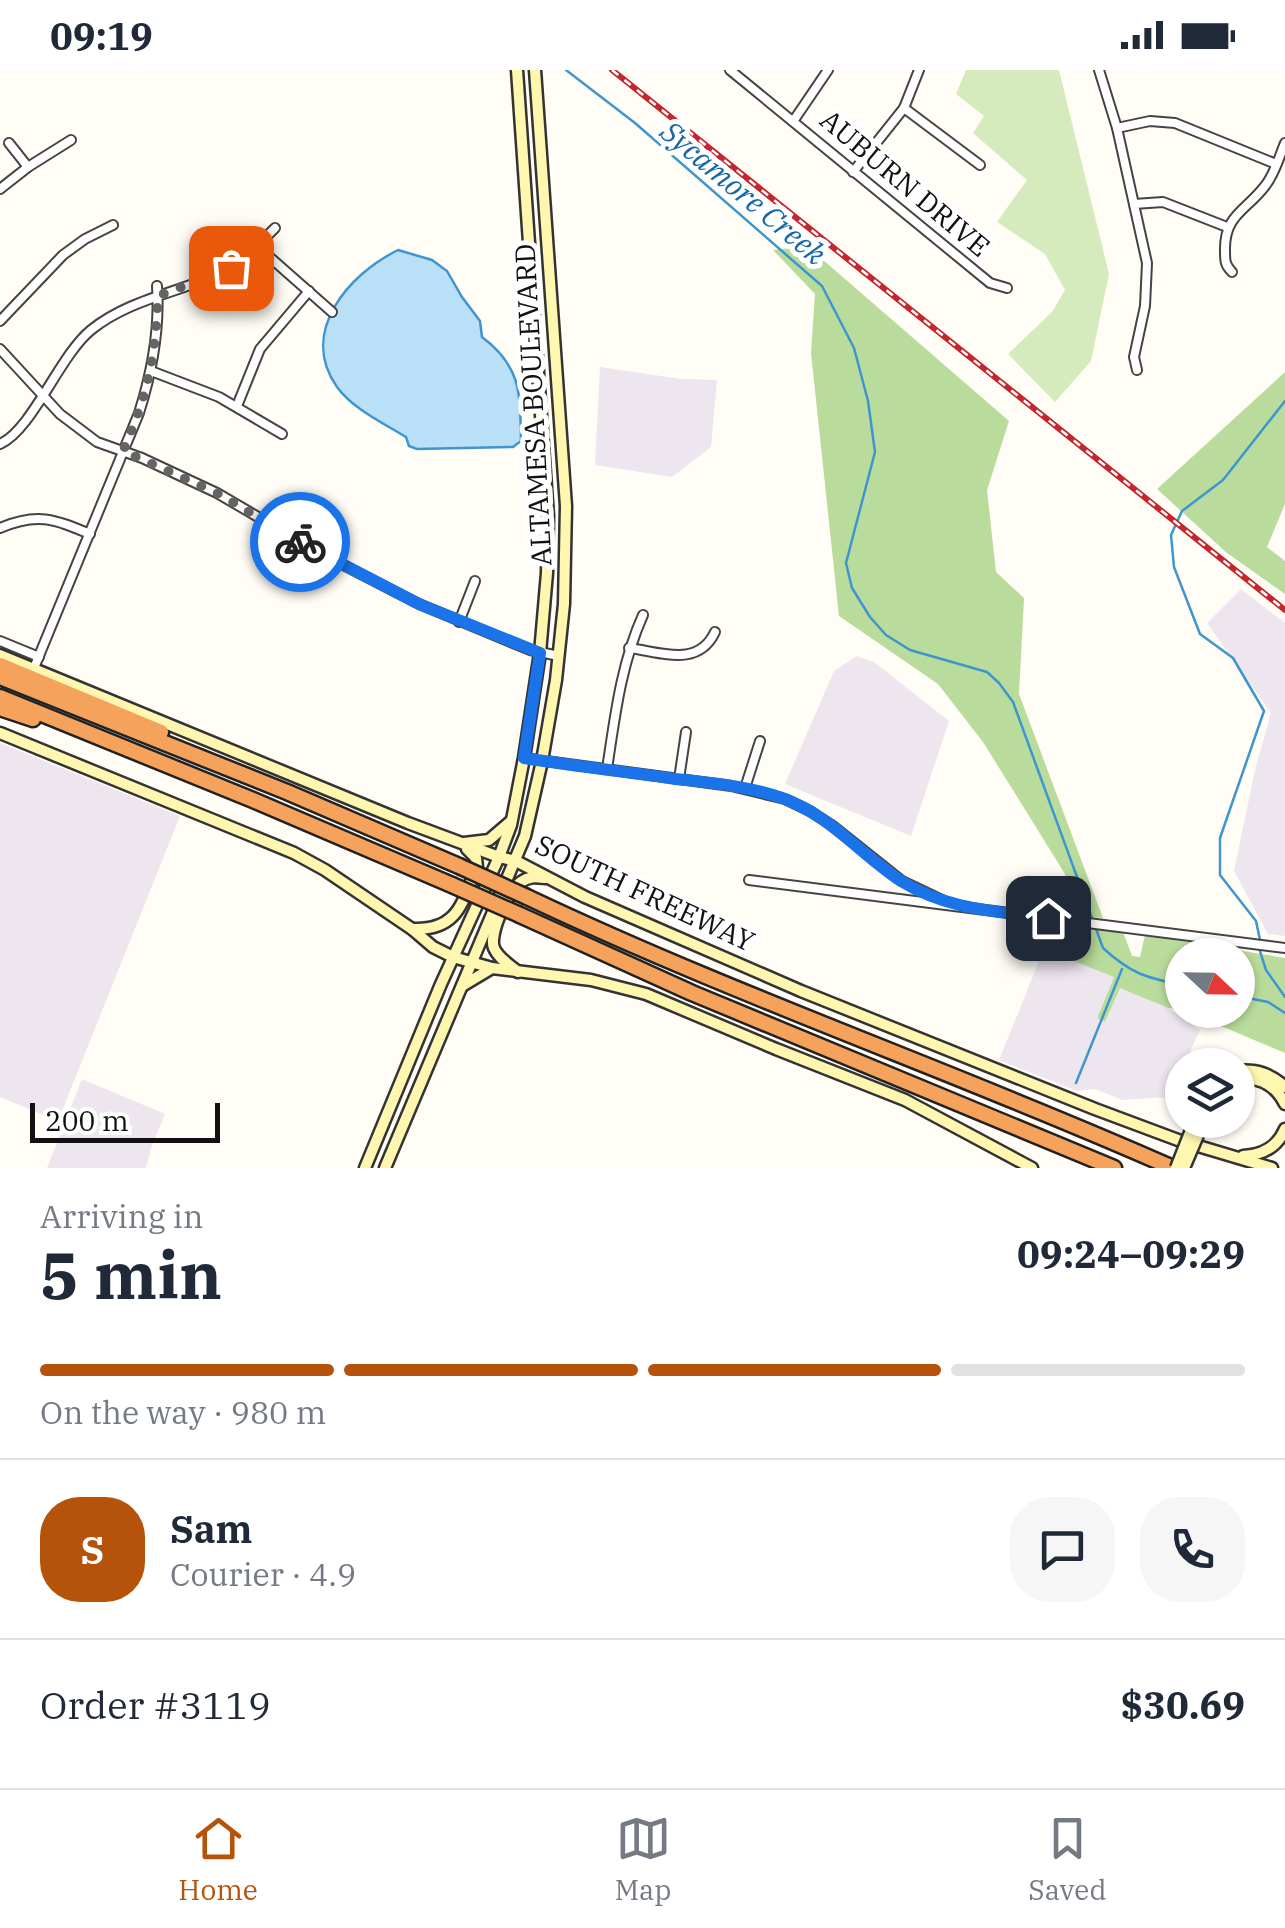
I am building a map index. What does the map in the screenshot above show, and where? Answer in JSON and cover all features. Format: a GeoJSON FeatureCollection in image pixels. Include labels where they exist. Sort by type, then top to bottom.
{"type":"FeatureCollection","features":[{"type":"Feature","properties":{"kind":"highway"},"geometry":{"type":"LineString","coordinates":[[0,665],[278,782],[287,792]]}},
{"type":"Feature","properties":{"kind":"highway","name":"SOUTH FREEWAY"},"geometry":{"type":"LineString","coordinates":[[0,677],[287,792],[714,981],[1174,1168]]}},
{"type":"Feature","properties":{"kind":"highway"},"geometry":{"type":"LineString","coordinates":[[0,697],[452,884],[692,993],[1114,1168]]}},
{"type":"Feature","properties":{"kind":"highway"},"geometry":{"type":"LineString","coordinates":[[0,708],[171,766]]}},
{"type":"Feature","properties":{"kind":"highway"},"geometry":{"type":"LineString","coordinates":[[1108,1139],[1122,1138],[1196,1168]]}},
{"type":"Feature","properties":{"kind":"main road","name":"ALTAMESA BOULEVARD"},"geometry":{"type":"LineString","coordinates":[[385,1168],[526,836],[559,656],[566,506],[535,70]]}},
{"type":"Feature","properties":{"kind":"main road","name":"ALTAMESA BOULEVARD"},"geometry":{"type":"LineString","coordinates":[[365,1168],[441,984],[499,857],[524,758],[540,653],[548,516],[517,71]]}},
{"type":"Feature","properties":{"kind":"main road","name":"SOUTH FREEWAY"},"geometry":{"type":"LineString","coordinates":[[0,655],[37,663],[458,843],[516,862],[585,897],[802,992],[1095,1110],[1272,1168]]}},
{"type":"Feature","properties":{"kind":"main road"},"geometry":{"type":"LineString","coordinates":[[0,733],[294,853],[454,957],[492,968],[591,980],[646,994],[904,1100],[1032,1168]]}},
{"type":"Feature","properties":{"kind":"main road"},"geometry":{"type":"LineString","coordinates":[[458,843],[489,840],[511,821]]}},
{"type":"Feature","properties":{"kind":"main road"},"geometry":{"type":"LineString","coordinates":[[526,836],[530,858],[540,873]]}},
{"type":"Feature","properties":{"kind":"main road"},"geometry":{"type":"LineString","coordinates":[[412,929],[441,926],[460,907],[477,862],[458,843]]}},
{"type":"Feature","properties":{"kind":"main road"},"geometry":{"type":"LineString","coordinates":[[519,973],[494,948],[495,927],[522,881],[537,877],[556,881]]}},
{"type":"Feature","properties":{"kind":"main road"},"geometry":{"type":"LineString","coordinates":[[434,947],[441,984]]}},
{"type":"Feature","properties":{"kind":"main road"},"geometry":{"type":"LineString","coordinates":[[461,987],[492,968]]}},
{"type":"Feature","properties":{"kind":"main road"},"geometry":{"type":"LineString","coordinates":[[408,1064],[426,1072]]}},
{"type":"Feature","properties":{"kind":"main road"},"geometry":{"type":"LineString","coordinates":[[1255,1071],[1285,1087]]}},
{"type":"Feature","properties":{"kind":"main road"},"geometry":{"type":"LineString","coordinates":[[1255,1079],[1277,1090],[1285,1104]]}},
{"type":"Feature","properties":{"kind":"main road"},"geometry":{"type":"LineString","coordinates":[[1232,1156],[1263,1153],[1285,1130]]}},
{"type":"Feature","properties":{"kind":"main road"},"geometry":{"type":"LineString","coordinates":[[1174,1168],[1187,1138]]}},
{"type":"Feature","properties":{"kind":"main road"},"geometry":{"type":"LineString","coordinates":[[1184,1168],[1196,1138]]}},
{"type":"Feature","properties":{"kind":"street","name":"AUBURN DRIVE"},"geometry":{"type":"LineString","coordinates":[[730,70],[990,283],[1007,288]]}},
{"type":"Feature","properties":{"kind":"street"},"geometry":{"type":"LineString","coordinates":[[794,120],[828,70]]}},
{"type":"Feature","properties":{"kind":"street"},"geometry":{"type":"LineString","coordinates":[[853,172],[904,108],[919,70]]}},
{"type":"Feature","properties":{"kind":"street"},"geometry":{"type":"LineString","coordinates":[[1099,70],[1117,128],[1143,242],[1147,282],[1134,356],[1138,370]]}},
{"type":"Feature","properties":{"kind":"street"},"geometry":{"type":"LineString","coordinates":[[904,108],[980,165]]}},
{"type":"Feature","properties":{"kind":"street"},"geometry":{"type":"LineString","coordinates":[[1117,128],[1150,120],[1175,122],[1276,164]]}},
{"type":"Feature","properties":{"kind":"street"},"geometry":{"type":"LineString","coordinates":[[0,189],[71,140]]}},
{"type":"Feature","properties":{"kind":"street"},"geometry":{"type":"LineString","coordinates":[[9,143],[28,167]]}},
{"type":"Feature","properties":{"kind":"street"},"geometry":{"type":"LineString","coordinates":[[1232,272],[1225,265],[1224,240],[1228,228],[1236,214],[1266,186],[1285,143]]}},
{"type":"Feature","properties":{"kind":"street"},"geometry":{"type":"LineString","coordinates":[[1134,204],[1164,202],[1228,228]]}},
{"type":"Feature","properties":{"kind":"street"},"geometry":{"type":"LineString","coordinates":[[0,320],[62,255],[113,224]]}},
{"type":"Feature","properties":{"kind":"street"},"geometry":{"type":"LineString","coordinates":[[0,444],[15,434],[92,330],[157,290],[223,272],[246,257],[275,228]]}},
{"type":"Feature","properties":{"kind":"street"},"geometry":{"type":"LineString","coordinates":[[257,246],[332,312]]}},
{"type":"Feature","properties":{"kind":"street"},"geometry":{"type":"LineString","coordinates":[[0,641],[37,663],[139,414],[152,371],[157,290]]}},
{"type":"Feature","properties":{"kind":"street"},"geometry":{"type":"LineString","coordinates":[[237,406],[260,348],[308,291]]}},
{"type":"Feature","properties":{"kind":"street"},"geometry":{"type":"LineString","coordinates":[[0,348],[60,414],[98,442],[217,493],[318,552],[419,604],[540,653],[559,656]]}},
{"type":"Feature","properties":{"kind":"street"},"geometry":{"type":"LineString","coordinates":[[152,371],[237,406],[282,434]]}},
{"type":"Feature","properties":{"kind":"street"},"geometry":{"type":"LineString","coordinates":[[0,528],[30,518],[45,518],[90,534]]}},
{"type":"Feature","properties":{"kind":"street"},"geometry":{"type":"LineString","coordinates":[[459,622],[475,581]]}},
{"type":"Feature","properties":{"kind":"street"},"geometry":{"type":"LineString","coordinates":[[607,769],[622,673],[643,614]]}},
{"type":"Feature","properties":{"kind":"street"},"geometry":{"type":"LineString","coordinates":[[630,648],[693,655],[706,647],[715,632]]}},
{"type":"Feature","properties":{"kind":"street"},"geometry":{"type":"LineString","coordinates":[[679,779],[686,732]]}},
{"type":"Feature","properties":{"kind":"street"},"geometry":{"type":"LineString","coordinates":[[745,788],[760,741]]}},
{"type":"Feature","properties":{"kind":"street"},"geometry":{"type":"LineString","coordinates":[[524,758],[745,788],[785,799],[822,818],[890,881],[958,906]]}},
{"type":"Feature","properties":{"kind":"street"},"geometry":{"type":"LineString","coordinates":[[749,880],[1285,948]]}},
{"type":"Feature","properties":{"kind":"street"},"geometry":{"type":"LineString","coordinates":[[878,896],[890,881]]}},
{"type":"Feature","properties":{"kind":"shaded area"},"geometry":{"type":"Polygon","coordinates":[[[600,367],[717,380],[711,447],[672,477],[595,465],[600,367]]]}},
{"type":"Feature","properties":{"kind":"shaded area"},"geometry":{"type":"Polygon","coordinates":[[[1241,589],[1285,623],[1285,936],[1268,934],[1234,871],[1271,713],[1207,623],[1241,589]]]}},
{"type":"Feature","properties":{"kind":"shaded area"},"geometry":{"type":"Polygon","coordinates":[[[857,656],[874,662],[949,721],[911,836],[785,784],[834,671],[857,656]]]}},
{"type":"Feature","properties":{"kind":"shaded area"},"geometry":{"type":"Polygon","coordinates":[[[0,743],[180,816],[58,1121],[0,1097],[0,743]]]}},
{"type":"Feature","properties":{"kind":"shaded area"},"geometry":{"type":"Polygon","coordinates":[[[1044,949],[1114,976],[1097,1017],[1106,1021],[1119,987],[1165,1007],[1165,1028],[1200,1030],[1192,1048],[1165,1048],[1165,1097],[1122,1100],[1095,1089],[1077,1091],[999,1060],[1044,949]]]}},
{"type":"Feature","properties":{"kind":"shaded area"},"geometry":{"type":"Polygon","coordinates":[[[82,1079],[165,1114],[146,1168],[47,1168],[82,1079]]]}},
{"type":"Feature","properties":{"kind":"green space"},"geometry":{"type":"Polygon","coordinates":[[[966,70],[1059,70],[1109,274],[1091,361],[1055,402],[1008,354],[1052,312],[1065,290],[1045,254],[997,222],[1027,180],[973,133],[984,116],[956,94],[966,70]]]}},
{"type":"Feature","properties":{"kind":"green space"},"geometry":{"type":"Polygon","coordinates":[[[807,246],[1009,421],[987,490],[996,572],[1024,598],[1019,694],[1103,918],[1073,915],[1065,874],[983,742],[938,684],[839,616],[811,353],[815,294],[773,250],[807,246]]]}},
{"type":"Feature","properties":{"kind":"green space"},"geometry":{"type":"Polygon","coordinates":[[[1285,372],[1285,504],[1267,547],[1285,561],[1285,594],[1227,553],[1157,489],[1285,372]]]}},
{"type":"Feature","properties":{"kind":"green space"},"geometry":{"type":"Polygon","coordinates":[[[1065,925],[1123,932],[1132,956],[1140,957],[1145,935],[1165,938],[1165,1007],[1120,988],[1105,1022],[1097,1018],[1114,977],[1044,949],[1046,940],[1065,925]]]}},
{"type":"Feature","properties":{"kind":"green space"},"geometry":{"type":"Polygon","coordinates":[[[1255,953],[1285,958],[1285,1053],[1226,1028],[1255,1028],[1255,953]]]}},
{"type":"Feature","properties":{"kind":"water"},"geometry":{"type":"Polygon","coordinates":[[[398,250],[432,260],[447,271],[480,321],[482,337],[505,359],[519,395],[521,441],[513,447],[417,449],[409,446],[406,437],[360,409],[337,387],[326,366],[323,346],[334,307],[362,274],[398,250]]]}},
{"type":"Feature","properties":{"kind":"waterway","name":"Sycamore Creek"},"geometry":{"type":"LineString","coordinates":[[566,70],[635,123],[822,286],[854,348],[868,401],[875,452],[846,563],[852,588],[886,635],[910,650],[987,672],[999,683],[1013,702],[1103,948],[1139,973],[1165,981]]}},
{"type":"Feature","properties":{"kind":"waterway"},"geometry":{"type":"LineString","coordinates":[[1260,940],[1256,921],[1220,875],[1220,838],[1264,711],[1233,658],[1200,634],[1174,567],[1171,535],[1182,511],[1223,480],[1285,401]]}},
{"type":"Feature","properties":{"kind":"waterway"},"geometry":{"type":"LineString","coordinates":[[1259,948],[1266,970],[1285,997]]}},
{"type":"Feature","properties":{"kind":"waterway"},"geometry":{"type":"LineString","coordinates":[[1076,1083],[1122,969]]}},
{"type":"Feature","properties":{"kind":"waterway","name":"Sycamore Creek"},"geometry":{"type":"LineString","coordinates":[[1255,999],[1285,1013]]}},
{"type":"Feature","properties":{"kind":"railway"},"geometry":{"type":"LineString","coordinates":[[612,70],[1285,610]]}},
{"type":"Feature","properties":{"kind":"way so far"},"geometry":{"type":"LineString","coordinates":[[231,268],[158,296],[152,371],[123,451],[217,493],[300,542]]}},
{"type":"Feature","properties":{"kind":"route"},"geometry":{"type":"LineString","coordinates":[[300,542],[419,604],[540,653],[524,758],[770,794],[822,818],[890,874],[921,892],[958,906],[1048,918]]}}]}
